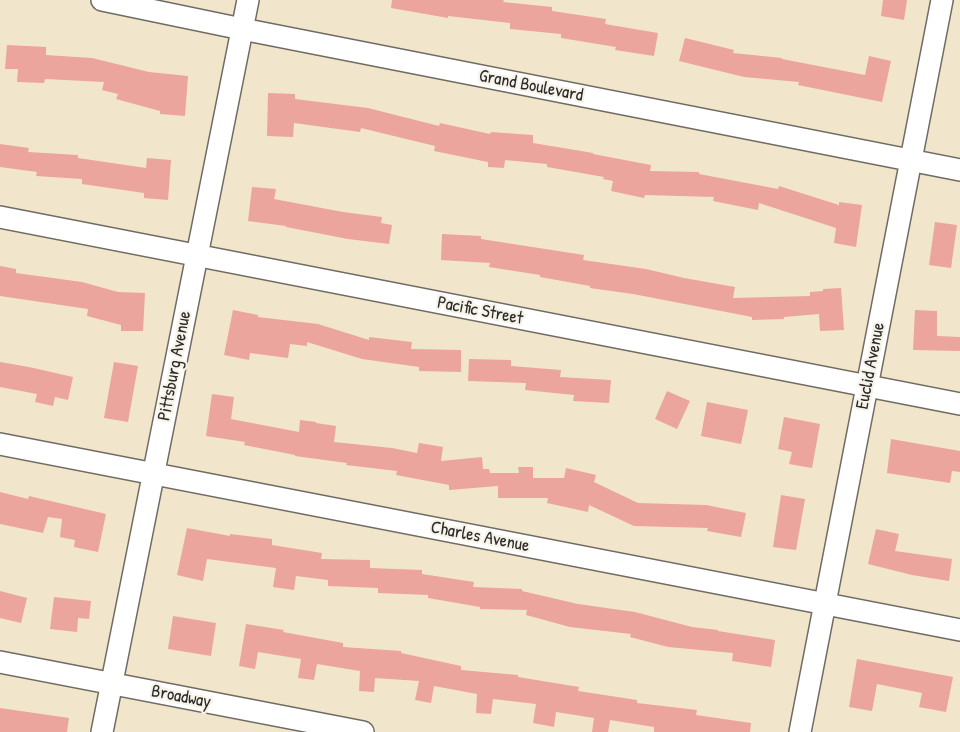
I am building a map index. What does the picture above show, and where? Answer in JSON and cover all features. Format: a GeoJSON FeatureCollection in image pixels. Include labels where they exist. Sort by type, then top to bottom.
{"type":"FeatureCollection","features":[{"type":"Feature","properties":{"kind":"street","name":"Grand Boulevard"},"geometry":{"type":"LineString","coordinates":[[102,0],[960,170]]}},
{"type":"Feature","properties":{"kind":"street","name":"Pittsburg Avenue"},"geometry":{"type":"LineString","coordinates":[[102,732],[248,0]]}},
{"type":"Feature","properties":{"kind":"street","name":"Euclid Avenue"},"geometry":{"type":"LineString","coordinates":[[800,732],[942,0]]}},
{"type":"Feature","properties":{"kind":"street","name":"Pacific Street"},"geometry":{"type":"LineString","coordinates":[[0,217],[960,404]]}},
{"type":"Feature","properties":{"kind":"street","name":"Charles Avenue"},"geometry":{"type":"LineString","coordinates":[[0,444],[960,630]]}},
{"type":"Feature","properties":{"kind":"street","name":"Broadway"},"geometry":{"type":"LineString","coordinates":[[0,662],[363,732]]}},
{"type":"Feature","properties":{"kind":"building"},"geometry":{"type":"Polygon","coordinates":[[[392,0],[504,0],[503,2],[552,7],[552,11],[606,19],[605,24],[658,33],[654,56],[561,38],[561,34],[510,29],[510,23],[448,16],[448,18],[391,8],[392,0]]]}},
{"type":"Feature","properties":{"kind":"building"},"geometry":{"type":"Polygon","coordinates":[[[883,0],[907,0],[904,20],[881,16],[883,0]]]}},
{"type":"Feature","properties":{"kind":"building"},"geometry":{"type":"Polygon","coordinates":[[[685,38],[734,50],[733,53],[782,58],[865,75],[869,56],[891,61],[882,102],[798,85],[799,82],[744,77],[679,61],[685,38]]]}},
{"type":"Feature","properties":{"kind":"building"},"geometry":{"type":"Polygon","coordinates":[[[7,45],[46,47],[46,55],[92,58],[149,72],[188,76],[185,116],[160,114],[160,111],[116,99],[118,94],[102,90],[104,82],[45,79],[44,83],[17,82],[18,69],[5,69],[7,45]]]}},
{"type":"Feature","properties":{"kind":"building"},"geometry":{"type":"Polygon","coordinates":[[[268,93],[295,94],[295,99],[368,108],[439,126],[440,123],[490,134],[491,132],[533,135],[533,143],[651,165],[650,171],[699,172],[699,174],[778,189],[779,186],[839,205],[839,202],[862,205],[856,247],[834,243],[836,228],[759,203],[758,210],[713,201],[714,197],[645,195],[644,198],[611,191],[613,181],[603,179],[604,177],[547,167],[547,164],[505,160],[504,168],[488,167],[488,162],[434,151],[435,146],[361,128],[360,132],[294,123],[293,137],[267,136],[268,93]]]}},
{"type":"Feature","properties":{"kind":"building"},"geometry":{"type":"Polygon","coordinates":[[[0,144],[29,148],[28,152],[78,155],[78,158],[146,168],[147,158],[171,160],[168,200],[144,198],[144,193],[82,184],[82,179],[36,176],[37,172],[0,167],[0,144]]]}},
{"type":"Feature","properties":{"kind":"building"},"geometry":{"type":"Polygon","coordinates":[[[252,187],[276,189],[274,199],[382,217],[381,223],[392,225],[389,244],[248,221],[252,187]]]}},
{"type":"Feature","properties":{"kind":"building"},"geometry":{"type":"Polygon","coordinates":[[[935,222],[957,225],[951,268],[929,265],[935,222]]]}},
{"type":"Feature","properties":{"kind":"building"},"geometry":{"type":"Polygon","coordinates":[[[442,234],[481,236],[481,239],[584,255],[583,260],[646,269],[735,287],[733,298],[810,296],[810,292],[841,288],[844,330],[820,331],[819,314],[784,317],[784,319],[752,320],[752,317],[489,267],[490,263],[441,260],[442,234]]]}},
{"type":"Feature","properties":{"kind":"building"},"geometry":{"type":"Polygon","coordinates":[[[0,266],[16,269],[16,273],[82,282],[118,292],[145,293],[143,331],[121,331],[121,325],[87,316],[88,309],[0,296],[0,266]]]}},
{"type":"Feature","properties":{"kind":"building"},"geometry":{"type":"Polygon","coordinates":[[[233,310],[258,315],[258,317],[318,324],[369,340],[369,337],[412,342],[411,349],[461,350],[461,372],[419,371],[419,367],[362,359],[307,342],[307,346],[290,344],[288,358],[250,353],[249,360],[224,355],[233,310]]]}},
{"type":"Feature","properties":{"kind":"building"},"geometry":{"type":"Polygon","coordinates":[[[915,310],[937,311],[937,336],[960,337],[960,351],[913,350],[915,310]]]}},
{"type":"Feature","properties":{"kind":"building"},"geometry":{"type":"Polygon","coordinates":[[[469,359],[511,360],[511,366],[561,370],[560,377],[611,380],[609,403],[573,401],[574,395],[525,390],[526,383],[468,381],[469,359]]]}},
{"type":"Feature","properties":{"kind":"building"},"geometry":{"type":"Polygon","coordinates":[[[0,362],[73,377],[68,400],[55,397],[53,406],[35,402],[37,394],[0,387],[0,362]]]}},
{"type":"Feature","properties":{"kind":"building"},"geometry":{"type":"Polygon","coordinates":[[[114,362],[138,366],[128,422],[104,418],[114,362]]]}},
{"type":"Feature","properties":{"kind":"building"},"geometry":{"type":"Polygon","coordinates":[[[667,391],[690,401],[677,429],[655,419],[667,391]]]}},
{"type":"Feature","properties":{"kind":"building"},"geometry":{"type":"Polygon","coordinates":[[[212,394],[234,397],[231,419],[299,432],[300,420],[336,426],[334,442],[417,453],[419,443],[443,447],[441,461],[482,457],[483,469],[489,469],[490,473],[519,473],[518,467],[533,467],[533,478],[564,478],[566,468],[596,475],[594,482],[638,503],[706,505],[746,513],[741,537],[707,531],[708,528],[634,526],[589,505],[588,512],[547,503],[548,498],[498,498],[498,486],[449,490],[449,485],[396,475],[397,471],[295,456],[244,445],[245,442],[206,436],[212,394]]]}},
{"type":"Feature","properties":{"kind":"building"},"geometry":{"type":"Polygon","coordinates":[[[707,402],[748,410],[741,444],[701,436],[707,402]]]}},
{"type":"Feature","properties":{"kind":"building"},"geometry":{"type":"Polygon","coordinates":[[[784,417],[820,424],[812,468],[789,464],[792,452],[778,449],[784,417]]]}},
{"type":"Feature","properties":{"kind":"building"},"geometry":{"type":"Polygon","coordinates":[[[891,439],[960,451],[960,472],[952,471],[950,483],[887,473],[891,439]]]}},
{"type":"Feature","properties":{"kind":"building"},"geometry":{"type":"Polygon","coordinates":[[[0,492],[28,499],[29,496],[106,514],[98,552],[74,547],[75,540],[60,537],[62,519],[48,517],[43,533],[0,524],[0,492]]]}},
{"type":"Feature","properties":{"kind":"building"},"geometry":{"type":"Polygon","coordinates":[[[781,495],[805,499],[796,550],[773,547],[781,495]]]}},
{"type":"Feature","properties":{"kind":"building"},"geometry":{"type":"Polygon","coordinates":[[[187,528],[230,536],[230,534],[272,539],[272,545],[322,553],[321,559],[370,560],[370,568],[422,570],[422,574],[474,582],[473,587],[522,589],[522,591],[578,604],[635,612],[692,627],[775,640],[771,667],[732,661],[733,653],[668,647],[630,637],[631,634],[570,627],[526,615],[527,610],[480,609],[480,607],[428,598],[428,595],[378,593],[378,588],[328,586],[328,580],[296,576],[294,590],[273,587],[276,568],[207,559],[203,581],[177,575],[187,528]]]}},
{"type":"Feature","properties":{"kind":"building"},"geometry":{"type":"Polygon","coordinates":[[[876,529],[899,534],[895,551],[952,559],[949,581],[868,564],[876,529]]]}},
{"type":"Feature","properties":{"kind":"building"},"geometry":{"type":"Polygon","coordinates":[[[0,591],[27,598],[21,623],[0,618],[0,591]]]}},
{"type":"Feature","properties":{"kind":"building"},"geometry":{"type":"Polygon","coordinates":[[[54,597],[91,601],[89,619],[78,618],[77,632],[50,629],[54,597]]]}},
{"type":"Feature","properties":{"kind":"building"},"geometry":{"type":"Polygon","coordinates":[[[173,616],[216,623],[211,656],[168,649],[173,616]]]}},
{"type":"Feature","properties":{"kind":"building"},"geometry":{"type":"Polygon","coordinates":[[[246,624],[343,643],[343,647],[401,651],[401,653],[461,666],[461,670],[518,675],[518,677],[579,687],[578,691],[637,700],[637,703],[697,710],[696,715],[751,723],[750,732],[654,732],[654,727],[610,720],[608,732],[592,732],[594,718],[556,712],[554,727],[533,723],[536,704],[493,699],[491,714],[476,713],[477,694],[434,686],[431,703],[415,700],[419,681],[375,678],[374,692],[359,691],[360,671],[317,664],[314,680],[298,678],[301,659],[258,652],[255,669],[239,666],[246,624]]]}},
{"type":"Feature","properties":{"kind":"building"},"geometry":{"type":"Polygon","coordinates":[[[857,659],[953,677],[946,712],[919,707],[922,693],[877,684],[872,711],[849,707],[857,659]]]}},
{"type":"Feature","properties":{"kind":"building"},"geometry":{"type":"Polygon","coordinates":[[[0,708],[69,718],[67,732],[0,732],[0,708]]]}}]}
